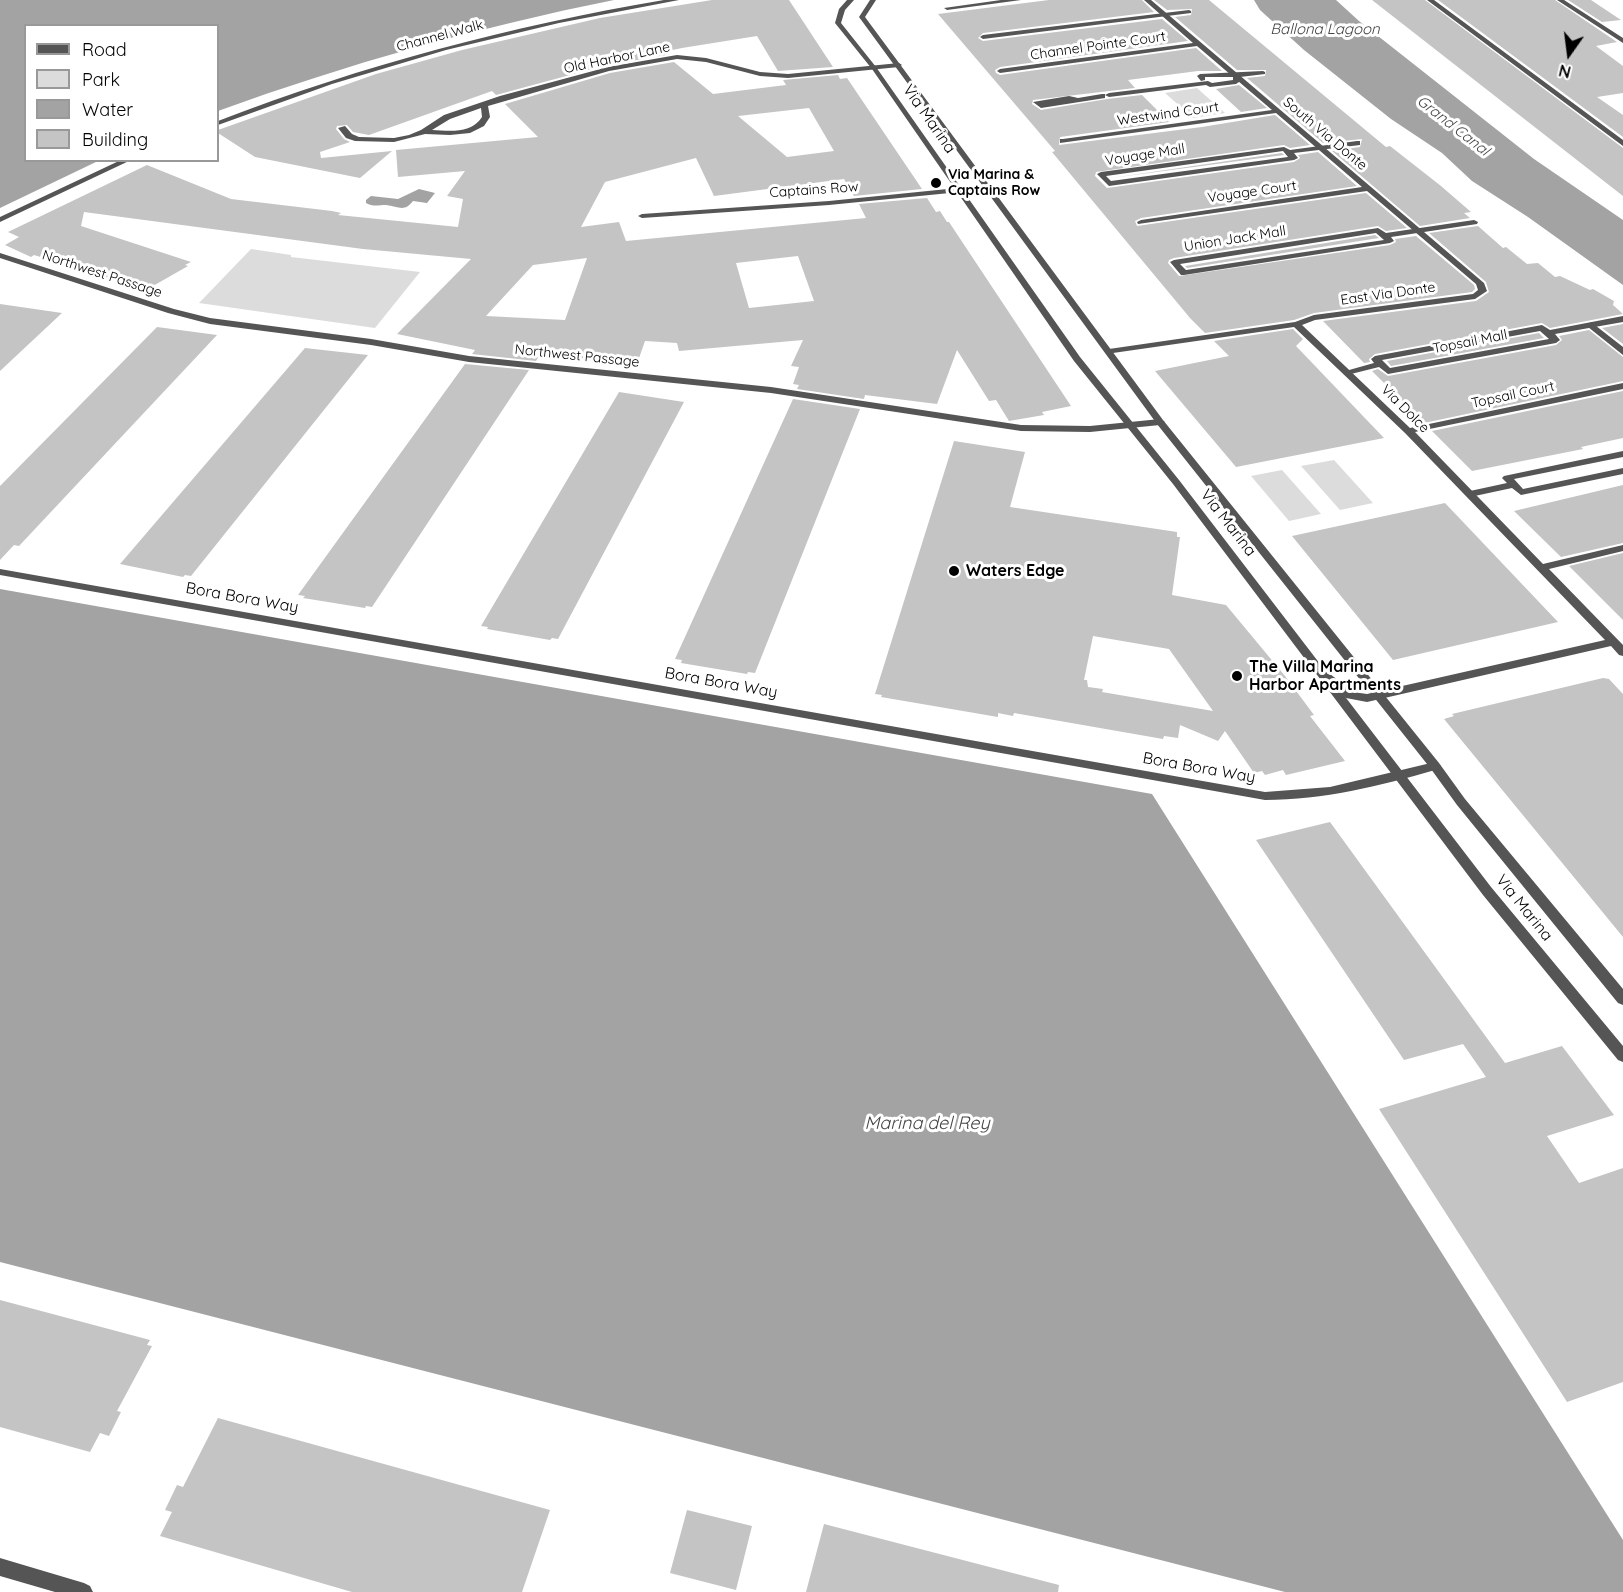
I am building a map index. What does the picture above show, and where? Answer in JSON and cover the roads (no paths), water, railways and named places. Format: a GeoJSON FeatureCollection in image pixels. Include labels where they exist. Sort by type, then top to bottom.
{"type":"FeatureCollection","features":[{"type":"Feature","properties":{"kind":"street","name":"Channel Walk"},"geometry":{"type":"LineString","coordinates":[[219,123],[346,76],[453,46],[585,16],[676,0]]}},
{"type":"Feature","properties":{"kind":"street","name":"Via Marina"},"geometry":{"type":"LineString","coordinates":[[851,0],[842,9],[838,23],[874,68],[1077,359],[1131,424],[1326,677],[1487,891],[1623,1056]]}},
{"type":"Feature","properties":{"kind":"street","name":"Via Marina"},"geometry":{"type":"LineString","coordinates":[[873,0],[862,17],[1160,422],[1435,766],[1468,811],[1623,999]]}},
{"type":"Feature","properties":{"kind":"street"},"geometry":{"type":"LineString","coordinates":[[947,9],[1018,0]]}},
{"type":"Feature","properties":{"kind":"street","name":"South Via Donte"},"geometry":{"type":"LineString","coordinates":[[1147,0],[1480,283],[1483,291]]}},
{"type":"Feature","properties":{"kind":"street"},"geometry":{"type":"LineString","coordinates":[[1430,0],[1623,144]]}},
{"type":"Feature","properties":{"kind":"street"},"geometry":{"type":"LineString","coordinates":[[1560,0],[1623,41]]}},
{"type":"Feature","properties":{"kind":"street"},"geometry":{"type":"LineString","coordinates":[[983,37],[1189,12]]}},
{"type":"Feature","properties":{"kind":"street","name":"Channel Pointe Court"},"geometry":{"type":"LineString","coordinates":[[1000,71],[1200,44]]}},
{"type":"Feature","properties":{"kind":"street","name":"Old Harbor Lane"},"geometry":{"type":"LineString","coordinates":[[424,132],[447,117],[484,104],[608,69],[677,57],[706,60],[760,74],[788,76],[899,65]]}},
{"type":"Feature","properties":{"kind":"street"},"geometry":{"type":"LineString","coordinates":[[1075,99],[1183,84],[1208,83],[1210,85],[1236,82],[1237,76],[1263,73]]}},
{"type":"Feature","properties":{"kind":"street","name":"Old Harbor Lane"},"geometry":{"type":"LineString","coordinates":[[342,128],[349,136],[370,140],[394,140],[424,132],[464,132],[476,129],[486,117],[484,104]]}},
{"type":"Feature","properties":{"kind":"street","name":"Westwind Court"},"geometry":{"type":"LineString","coordinates":[[1063,141],[1277,111]]}},
{"type":"Feature","properties":{"kind":"street","name":"Voyage Mall"},"geometry":{"type":"LineString","coordinates":[[1288,152],[1294,158],[1109,184],[1101,174],[1284,149],[1288,152],[1357,143]]}},
{"type":"Feature","properties":{"kind":"street"},"geometry":{"type":"LineString","coordinates":[[0,220],[124,162]]}},
{"type":"Feature","properties":{"kind":"street","name":"Captains Row"},"geometry":{"type":"LineString","coordinates":[[642,216],[829,204],[987,187]]}},
{"type":"Feature","properties":{"kind":"street","name":"Voyage Court"},"geometry":{"type":"LineString","coordinates":[[1141,222],[1368,188]]}},
{"type":"Feature","properties":{"kind":"street","name":"Union Jack Mall"},"geometry":{"type":"LineString","coordinates":[[1384,236],[1474,222]]}},
{"type":"Feature","properties":{"kind":"street","name":"Union Jack Mall"},"geometry":{"type":"LineString","coordinates":[[1378,230],[1384,236],[1390,241],[1184,273],[1174,262],[1378,230]]}},
{"type":"Feature","properties":{"kind":"street","name":"Northwest Passage"},"geometry":{"type":"LineString","coordinates":[[0,255],[165,309],[210,321],[371,342],[469,359],[771,390],[1022,428],[1090,429],[1160,422]]}},
{"type":"Feature","properties":{"kind":"street","name":"East Via Donte"},"geometry":{"type":"LineString","coordinates":[[1296,324],[1314,318],[1475,296],[1483,291]]}},
{"type":"Feature","properties":{"kind":"street","name":"Topsail Mall"},"geometry":{"type":"LineString","coordinates":[[1548,333],[1623,319]]}},
{"type":"Feature","properties":{"kind":"street"},"geometry":{"type":"LineString","coordinates":[[1109,352],[1296,324]]}},
{"type":"Feature","properties":{"kind":"street","name":"Via Dolce"},"geometry":{"type":"LineString","coordinates":[[1296,324],[1408,431],[1541,568],[1618,641],[1623,652]]}},
{"type":"Feature","properties":{"kind":"street"},"geometry":{"type":"LineString","coordinates":[[1591,325],[1623,352]]}},
{"type":"Feature","properties":{"kind":"street","name":"Topsail Mall"},"geometry":{"type":"LineString","coordinates":[[1542,328],[1548,333],[1556,340],[1388,371],[1375,359],[1542,328]]}},
{"type":"Feature","properties":{"kind":"street","name":"Topsail Mall"},"geometry":{"type":"LineString","coordinates":[[1347,372],[1381,364]]}},
{"type":"Feature","properties":{"kind":"street","name":"Topsail Court"},"geometry":{"type":"LineString","coordinates":[[1408,431],[1623,386]]}},
{"type":"Feature","properties":{"kind":"street"},"geometry":{"type":"LineString","coordinates":[[1623,454],[1507,478],[1521,492],[1623,471]]}},
{"type":"Feature","properties":{"kind":"street"},"geometry":{"type":"LineString","coordinates":[[1470,494],[1514,484]]}},
{"type":"Feature","properties":{"kind":"street"},"geometry":{"type":"LineString","coordinates":[[1541,568],[1623,548]]}},
{"type":"Feature","properties":{"kind":"street","name":"Bora Bora Way"},"geometry":{"type":"LineString","coordinates":[[0,572],[1265,796],[1310,795],[1400,776],[1435,766]]}},
{"type":"Feature","properties":{"kind":"street"},"geometry":{"type":"LineString","coordinates":[[1326,677],[1350,694],[1367,698],[1618,641]]}},
{"type":"Feature","properties":{"kind":"street"},"geometry":{"type":"LineString","coordinates":[[0,1567],[84,1592]]}},
{"type":"Feature","properties":{"kind":"water"},"geometry":{"type":"Polygon","coordinates":[[[0,0],[614,0],[513,22],[364,62],[219,111],[219,24],[24,24],[24,162],[96,162],[0,208],[0,0]]]}},
{"type":"Feature","properties":{"kind":"water","name":"Ballona Lagoon"},"geometry":{"type":"Polygon","coordinates":[[[1254,0],[1336,0],[1359,21],[1534,159],[1623,220],[1623,285],[1528,217],[1472,181],[1442,153],[1391,119],[1304,50],[1260,10],[1254,0]]]}},
{"type":"Feature","properties":{"kind":"water"},"geometry":{"type":"Polygon","coordinates":[[[419,189],[435,193],[427,203],[413,201],[404,208],[366,203],[371,196],[398,199],[419,189]]]}},
{"type":"Feature","properties":{"kind":"water","name":"Marina del Rey"},"geometry":{"type":"Polygon","coordinates":[[[0,589],[1152,794],[1623,1540],[1623,1592],[1285,1592],[0,1262],[0,589]]]}},
{"type":"Feature","properties":{"kind":"place","name":"Via Marina & Captains Row"},"geometry":{"type":"Point","coordinates":[936,183]}},
{"type":"Feature","properties":{"kind":"place","name":"Waters Edge"},"geometry":{"type":"Point","coordinates":[954,571]}},
{"type":"Feature","properties":{"kind":"place","name":"The Villa Marina Harbor Apartments"},"geometry":{"type":"Point","coordinates":[1237,676]}},
{"type":"Feature","properties":{"kind":"water label","name":"Grand Canal"},"geometry":{"type":"Point","coordinates":[1453,126]}}]}
